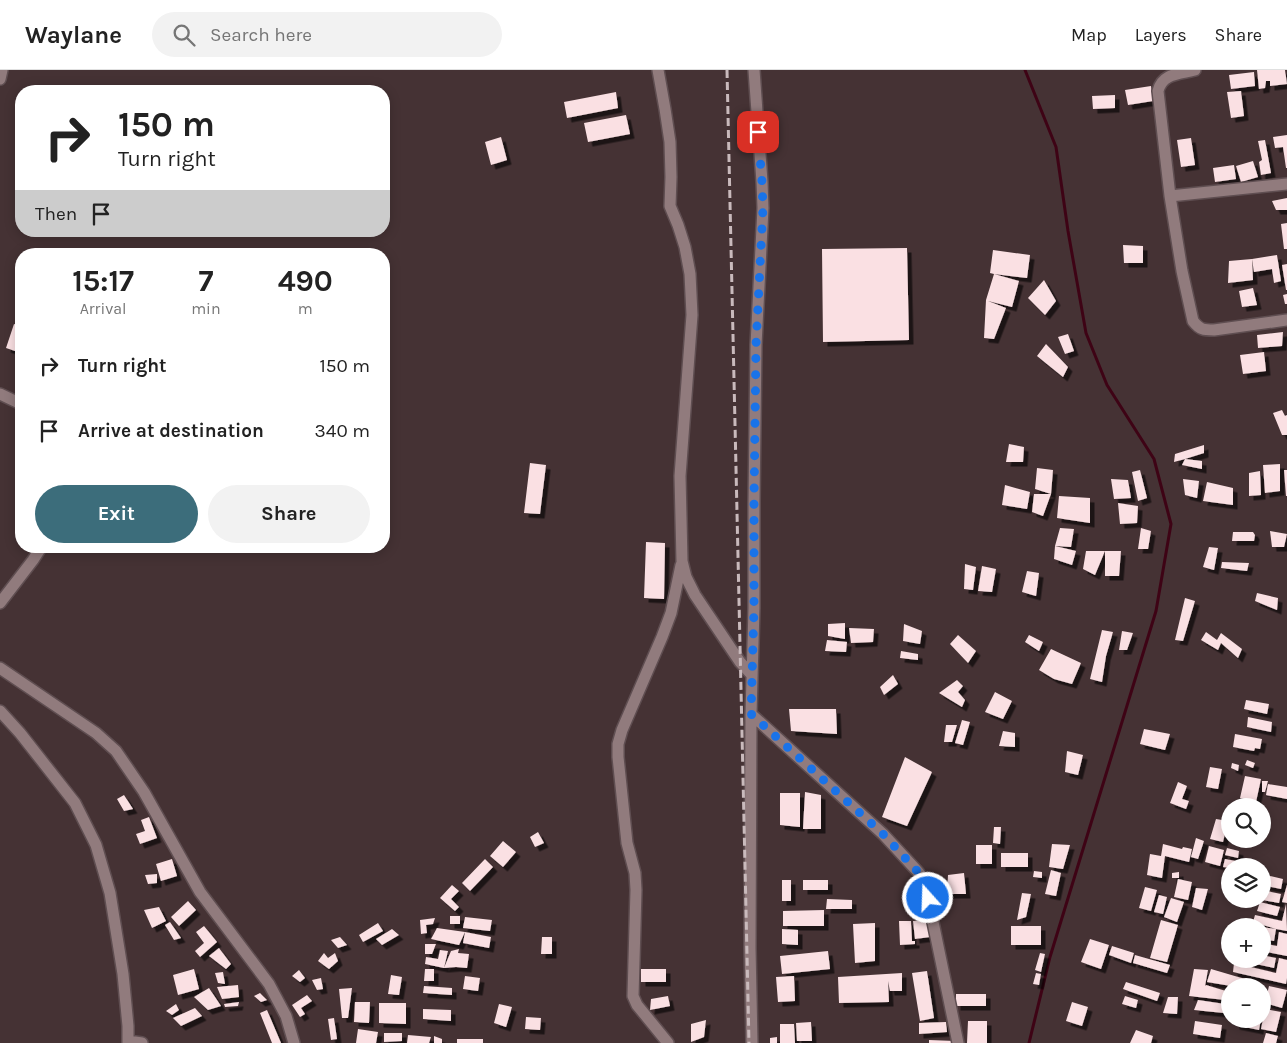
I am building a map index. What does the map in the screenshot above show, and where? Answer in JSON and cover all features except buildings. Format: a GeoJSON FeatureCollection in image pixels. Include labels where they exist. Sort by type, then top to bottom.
{"type":"FeatureCollection","features":[{"type":"Feature","properties":{"kind":"street"},"geometry":{"type":"LineString","coordinates":[[0,78],[2,70]]}},
{"type":"Feature","properties":{"kind":"street"},"geometry":{"type":"LineString","coordinates":[[658,70],[670,142],[670,206],[685,247],[690,274],[692,315],[680,476],[682,561],[686,577],[695,595],[740,662],[752,675]]}},
{"type":"Feature","properties":{"kind":"street"},"geometry":{"type":"LineString","coordinates":[[752,1043],[750,948],[751,714],[754,608],[756,355],[763,208],[754,70]]}},
{"type":"Feature","properties":{"kind":"street"},"geometry":{"type":"LineString","coordinates":[[1195,70],[1167,77],[1162,81],[1158,91],[1170,196],[1182,271],[1193,321],[1204,330],[1214,330],[1287,320]]}},
{"type":"Feature","properties":{"kind":"street"},"geometry":{"type":"LineString","coordinates":[[1170,196],[1287,184]]}},
{"type":"Feature","properties":{"kind":"street"},"geometry":{"type":"LineString","coordinates":[[0,394],[15,401]]}},
{"type":"Feature","properties":{"kind":"street"},"geometry":{"type":"LineString","coordinates":[[0,603],[38,553]]}},
{"type":"Feature","properties":{"kind":"street"},"geometry":{"type":"LineString","coordinates":[[668,1043],[637,1005],[633,996],[635,881],[627,843],[618,744],[622,730],[671,613],[682,561]]}},
{"type":"Feature","properties":{"kind":"street"},"geometry":{"type":"LineString","coordinates":[[0,668],[96,733],[116,751],[144,792],[200,892],[269,984],[286,1016],[294,1043]]}},
{"type":"Feature","properties":{"kind":"street"},"geometry":{"type":"LineString","coordinates":[[0,711],[20,733],[75,803],[96,844],[110,893],[123,974],[128,1042],[142,1043]]}},
{"type":"Feature","properties":{"kind":"street"},"geometry":{"type":"LineString","coordinates":[[751,714],[883,834],[919,873],[925,884],[958,1043]]}},
{"type":"Feature","properties":{"kind":"waterway"},"geometry":{"type":"LineString","coordinates":[[1025,70],[1056,147],[1068,231],[1086,333],[1107,385],[1154,459],[1171,524],[1156,611],[1050,957],[1029,1043]]}},
{"type":"Feature","properties":{"kind":"railway"},"geometry":{"type":"LineString","coordinates":[[727,70],[749,1043]]}},
{"type":"Feature","properties":{"kind":"route"},"geometry":{"type":"LineString","coordinates":[[758,132],[763,208],[756,345],[754,608],[751,714],[883,834],[919,873],[925,884],[928,898]]}}]}
